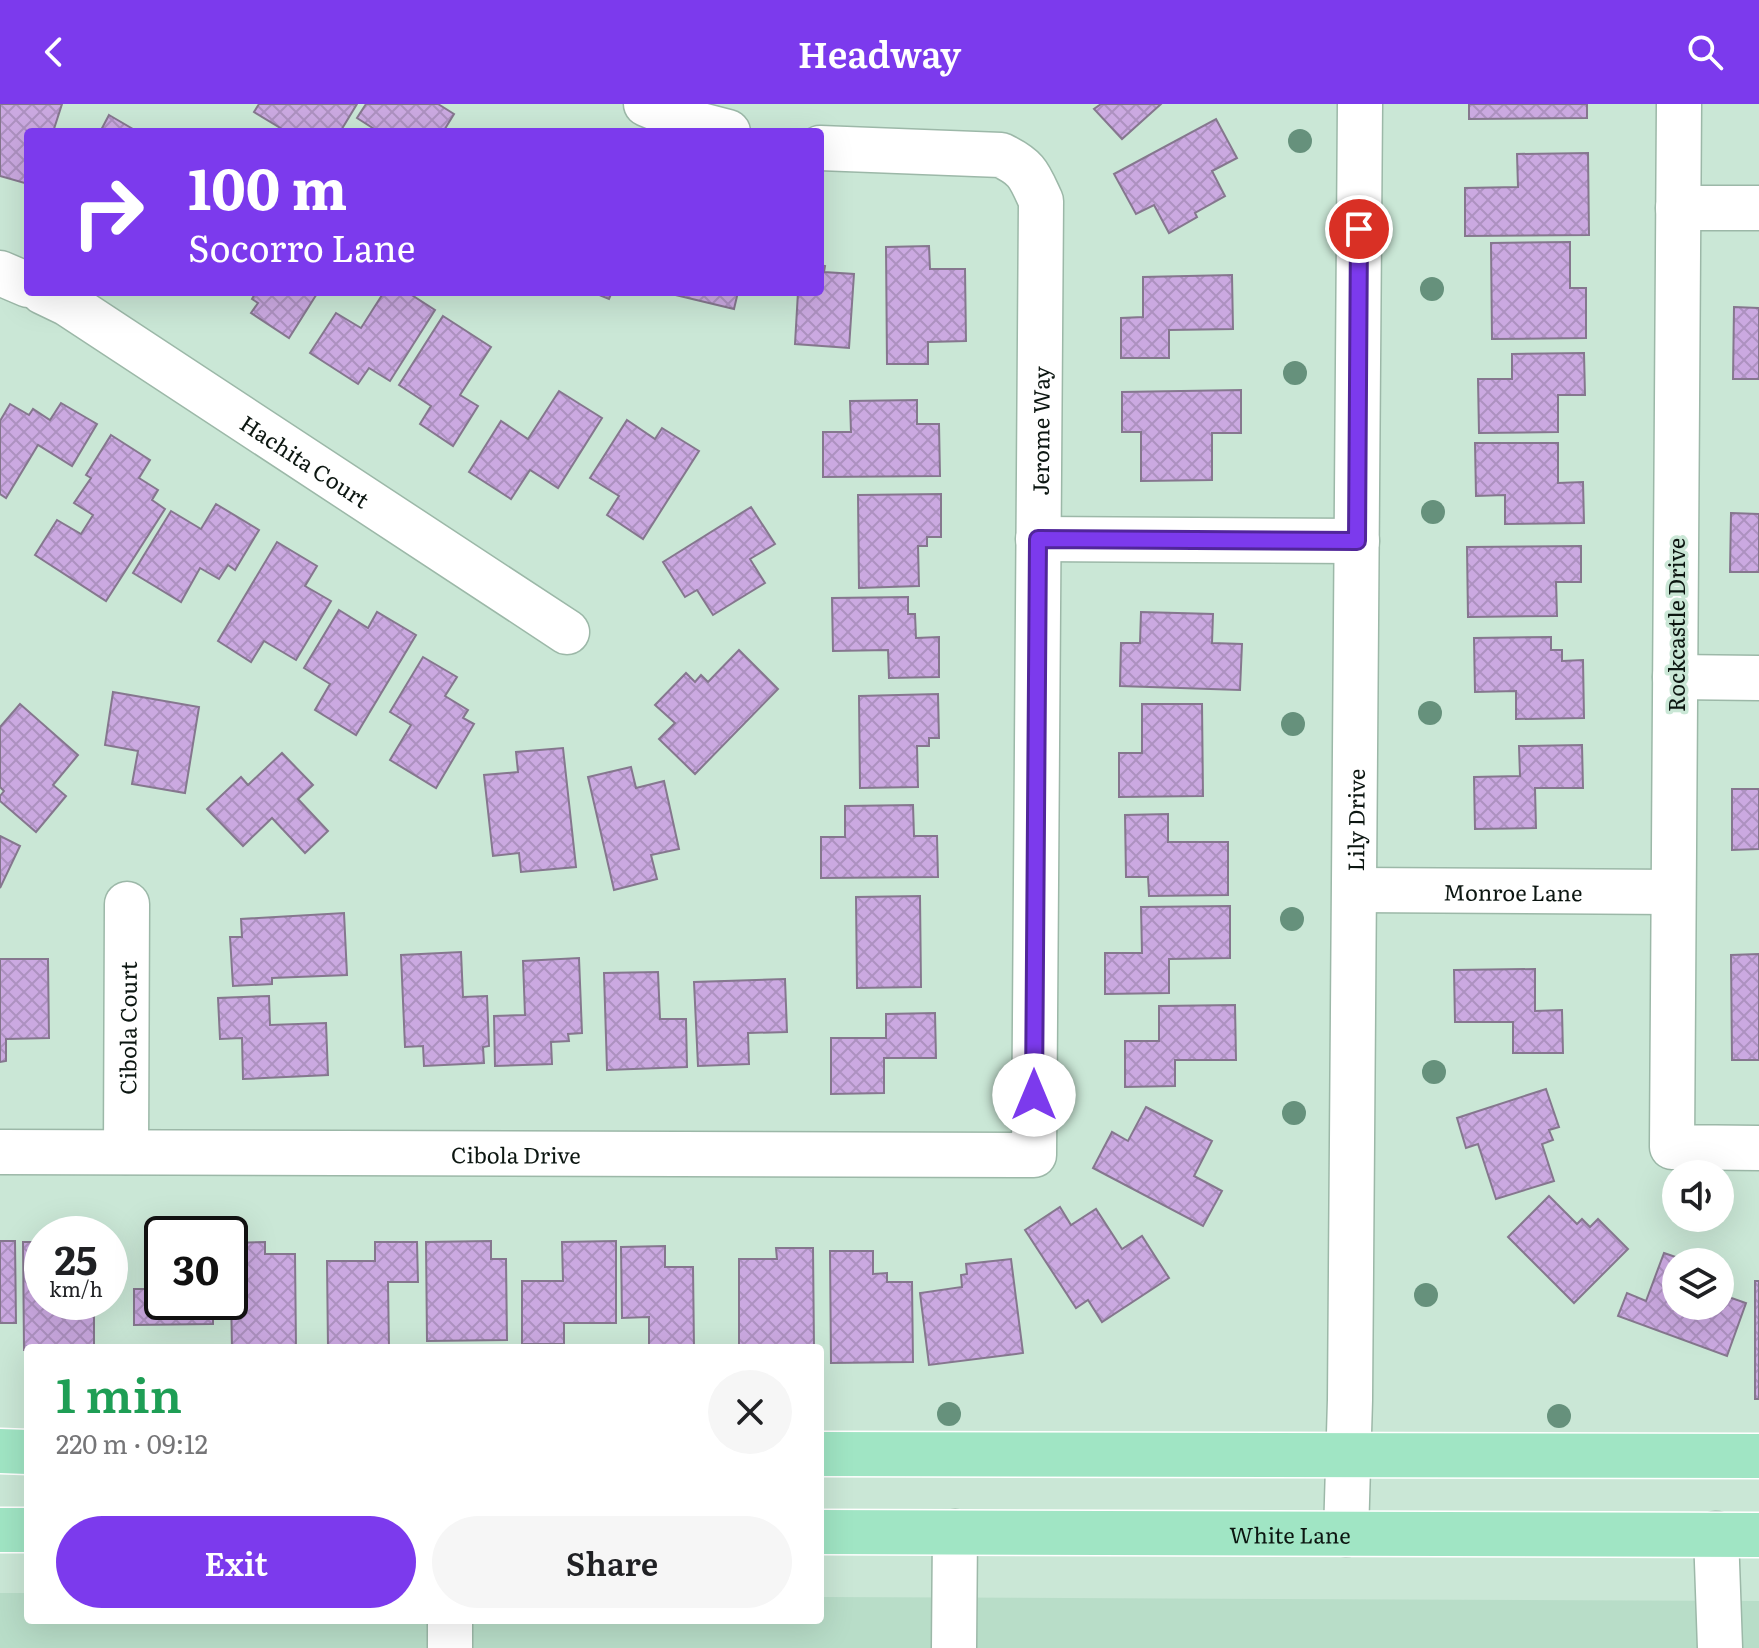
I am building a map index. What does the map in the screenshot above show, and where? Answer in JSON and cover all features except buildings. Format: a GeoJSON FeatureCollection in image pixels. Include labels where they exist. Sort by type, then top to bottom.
{"type":"FeatureCollection","features":[{"type":"Feature","properties":{"kind":"main road"},"geometry":{"type":"LineString","coordinates":[[0,1451],[24,1452]]}},
{"type":"Feature","properties":{"kind":"main road"},"geometry":{"type":"LineString","coordinates":[[824,1454],[1759,1456]]}},
{"type":"Feature","properties":{"kind":"main road"},"geometry":{"type":"LineString","coordinates":[[1716,1534],[1752,1506],[1759,1506]]}},
{"type":"Feature","properties":{"kind":"main road"},"geometry":{"type":"LineString","coordinates":[[0,1530],[24,1530]]}},
{"type":"Feature","properties":{"kind":"main road","name":"White Lane"},"geometry":{"type":"LineString","coordinates":[[824,1532],[1759,1535]]}},
{"type":"Feature","properties":{"kind":"street"},"geometry":{"type":"LineString","coordinates":[[646,104],[712,128]]}},
{"type":"Feature","properties":{"kind":"street","name":"Lily Drive"},"geometry":{"type":"LineString","coordinates":[[1346,1534],[1355,890],[1360,104]]}},
{"type":"Feature","properties":{"kind":"street","name":"Rockcastle Drive"},"geometry":{"type":"LineString","coordinates":[[1679,104],[1672,1147],[1759,1148]]}},
{"type":"Feature","properties":{"kind":"street","name":"Jerome Way"},"geometry":{"type":"LineString","coordinates":[[824,148],[1001,155],[1019,164],[1029,175],[1041,201],[1034,1155]]}},
{"type":"Feature","properties":{"kind":"street"},"geometry":{"type":"LineString","coordinates":[[1678,208],[1759,208]]}},
{"type":"Feature","properties":{"kind":"street"},"geometry":{"type":"LineString","coordinates":[[0,273],[24,283]]}},
{"type":"Feature","properties":{"kind":"street","name":"Hachita Court"},"geometry":{"type":"LineString","coordinates":[[51,296],[567,632]]}},
{"type":"Feature","properties":{"kind":"street"},"geometry":{"type":"LineString","coordinates":[[1038,539],[1357,541]]}},
{"type":"Feature","properties":{"kind":"street"},"geometry":{"type":"LineString","coordinates":[[1675,677],[1759,678]]}},
{"type":"Feature","properties":{"kind":"street","name":"Monroe Lane"},"geometry":{"type":"LineString","coordinates":[[1355,890],[1673,892]]}},
{"type":"Feature","properties":{"kind":"street","name":"Cibola Court"},"geometry":{"type":"LineString","coordinates":[[126,1152],[127,904]]}},
{"type":"Feature","properties":{"kind":"street","name":"Cibola Drive"},"geometry":{"type":"LineString","coordinates":[[0,1152],[1034,1155]]}},
{"type":"Feature","properties":{"kind":"street"},"geometry":{"type":"LineString","coordinates":[[954,1648],[955,1532]]}},
{"type":"Feature","properties":{"kind":"street"},"geometry":{"type":"LineString","coordinates":[[1716,1534],[1720,1648]]}},
{"type":"Feature","properties":{"kind":"street"},"geometry":{"type":"LineString","coordinates":[[450,1624],[450,1648]]}},
{"type":"Feature","properties":{"kind":"shaded area"},"geometry":{"type":"Polygon","coordinates":[[[0,1593],[24,1593],[24,1624],[824,1624],[824,1597],[1759,1601],[1759,1648],[0,1648],[0,1593]]]}},
{"type":"Feature","properties":{"kind":"route"},"geometry":{"type":"LineString","coordinates":[[1034,1095],[1038,539],[1357,541],[1359,229]]}}]}
